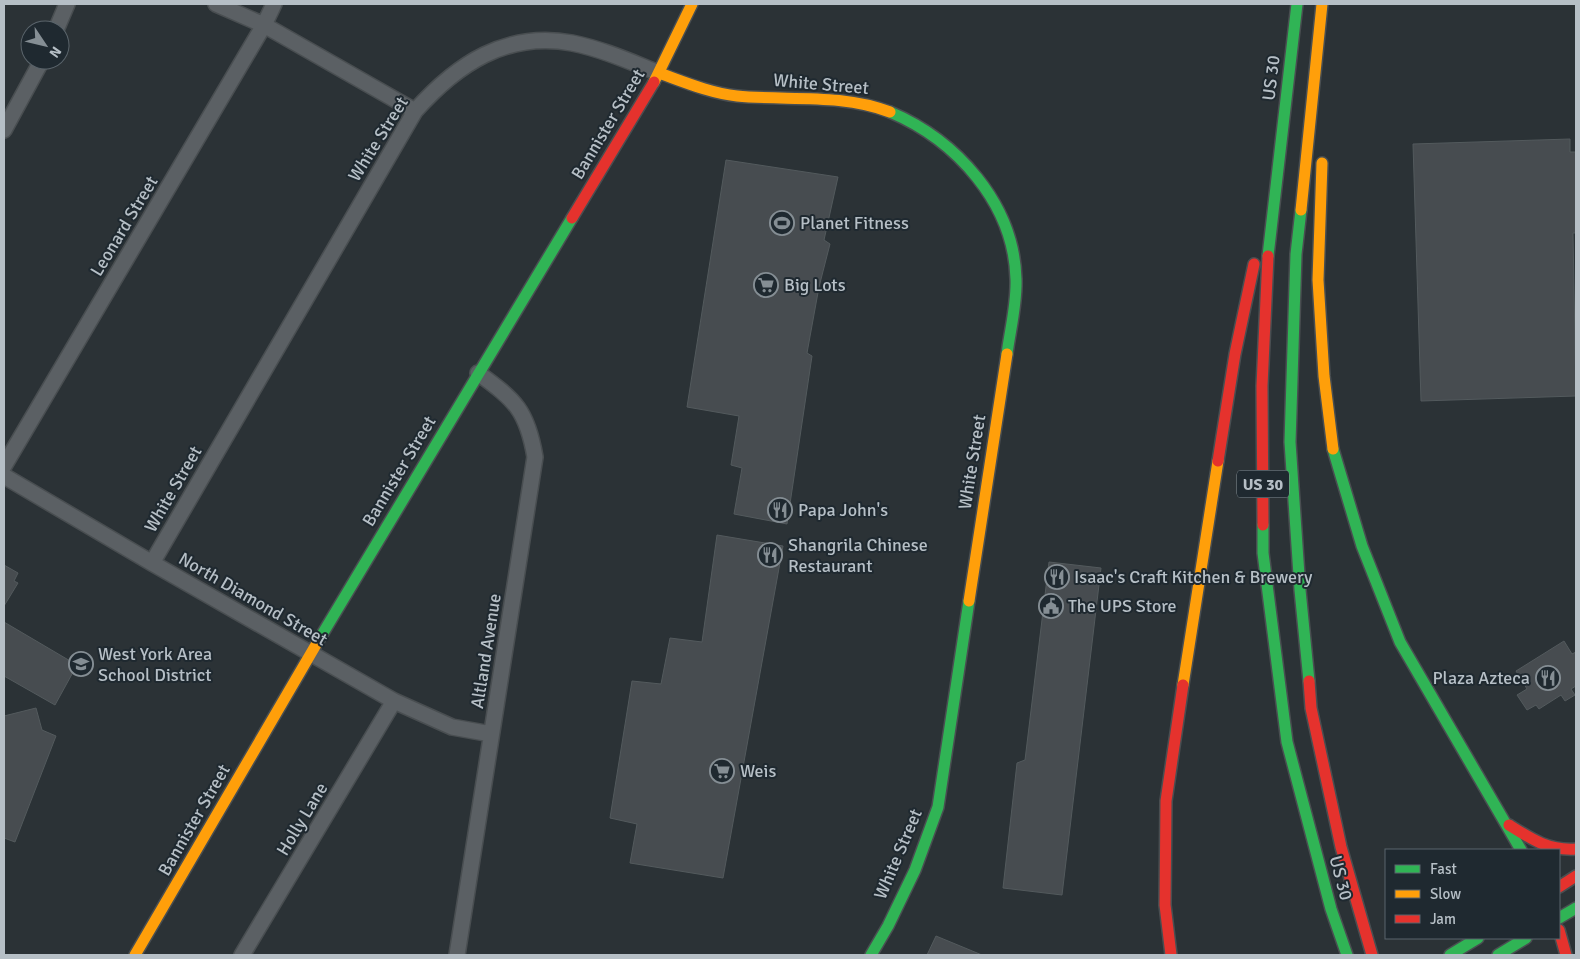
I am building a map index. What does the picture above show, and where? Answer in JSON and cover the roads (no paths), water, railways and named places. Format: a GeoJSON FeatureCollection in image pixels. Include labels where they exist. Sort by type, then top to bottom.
{"type":"FeatureCollection","features":[{"type":"Feature","properties":{"kind":"main road","name":"Bannister Street"},"geometry":{"type":"LineString","coordinates":[[140,954],[310,654],[659,73],[692,4]]}},
{"type":"Feature","properties":{"kind":"main road","name":"US 30"},"geometry":{"type":"LineString","coordinates":[[1297,4],[1266,272],[1262,386],[1263,553],[1287,742],[1330,909],[1347,955]]}},
{"type":"Feature","properties":{"kind":"main road","name":"US 30"},"geometry":{"type":"LineString","coordinates":[[1322,4],[1296,254],[1290,442],[1300,590],[1311,708],[1341,847],[1371,954]]}},
{"type":"Feature","properties":{"kind":"main road"},"geometry":{"type":"LineString","coordinates":[[1329,52],[1332,4]]}},
{"type":"Feature","properties":{"kind":"main road","name":"White Street"},"geometry":{"type":"LineString","coordinates":[[659,73],[705,90],[734,96],[816,99],[861,103],[894,113],[920,126],[947,144],[970,167],[986,188],[1010,244],[1016,274],[1015,299],[938,807],[915,870],[888,926],[871,955]]}},
{"type":"Feature","properties":{"kind":"main road"},"geometry":{"type":"LineString","coordinates":[[1172,955],[1165,905],[1166,801],[1235,354],[1283,119]]}},
{"type":"Feature","properties":{"kind":"main road"},"geometry":{"type":"LineString","coordinates":[[1322,149],[1318,280],[1324,376],[1334,455],[1362,546],[1400,642],[1520,849]]}},
{"type":"Feature","properties":{"kind":"main road"},"geometry":{"type":"LineString","coordinates":[[1504,822],[1539,845],[1556,849]]}},
{"type":"Feature","properties":{"kind":"main road"},"geometry":{"type":"LineString","coordinates":[[1560,850],[1576,849]]}},
{"type":"Feature","properties":{"kind":"main road"},"geometry":{"type":"LineString","coordinates":[[1560,886],[1576,876]]}},
{"type":"Feature","properties":{"kind":"main road"},"geometry":{"type":"LineString","coordinates":[[1560,917],[1576,908]]}},
{"type":"Feature","properties":{"kind":"main road"},"geometry":{"type":"LineString","coordinates":[[1560,934],[1566,955]]}},
{"type":"Feature","properties":{"kind":"main road"},"geometry":{"type":"LineString","coordinates":[[1450,955],[1476,939]]}},
{"type":"Feature","properties":{"kind":"main road"},"geometry":{"type":"LineString","coordinates":[[1498,955],[1524,939]]}},
{"type":"Feature","properties":{"kind":"street"},"geometry":{"type":"LineString","coordinates":[[60,20],[67,4]]}},
{"type":"Feature","properties":{"kind":"street"},"geometry":{"type":"LineString","coordinates":[[216,4],[264,25],[415,111]]}},
{"type":"Feature","properties":{"kind":"street","name":"Leonard Street"},"geometry":{"type":"LineString","coordinates":[[4,466],[264,25],[274,4]]}},
{"type":"Feature","properties":{"kind":"street","name":"White Street"},"geometry":{"type":"LineString","coordinates":[[152,563],[415,111],[434,90],[455,72],[478,59],[503,48],[525,42],[572,43],[597,50],[659,73]]}},
{"type":"Feature","properties":{"kind":"street"},"geometry":{"type":"LineString","coordinates":[[4,130],[37,70]]}},
{"type":"Feature","properties":{"kind":"street","name":"Altland Avenue"},"geometry":{"type":"LineString","coordinates":[[457,955],[535,457],[532,440],[525,420],[517,406],[506,393],[478,373]]}},
{"type":"Feature","properties":{"kind":"street","name":"North Diamond Street"},"geometry":{"type":"LineString","coordinates":[[4,476],[394,701],[452,726],[491,734]]}},
{"type":"Feature","properties":{"kind":"street","name":"Holly Lane"},"geometry":{"type":"LineString","coordinates":[[242,955],[394,701]]}},
{"type":"Feature","properties":{"kind":"place","name":"Planet Fitness"},"geometry":{"type":"Point","coordinates":[782,223]}},
{"type":"Feature","properties":{"kind":"place","name":"Big Lots"},"geometry":{"type":"Point","coordinates":[766,285]}},
{"type":"Feature","properties":{"kind":"place","name":"Papa John's"},"geometry":{"type":"Point","coordinates":[780,510]}},
{"type":"Feature","properties":{"kind":"place","name":"Shangrila Chinese Restaurant"},"geometry":{"type":"Point","coordinates":[770,555]}},
{"type":"Feature","properties":{"kind":"place","name":"Isaac's Craft Kitchen & Brewery"},"geometry":{"type":"Point","coordinates":[1057,577]}},
{"type":"Feature","properties":{"kind":"place","name":"The UPS Store"},"geometry":{"type":"Point","coordinates":[1051,606]}},
{"type":"Feature","properties":{"kind":"place","name":"West York Area School District"},"geometry":{"type":"Point","coordinates":[81,664]}},
{"type":"Feature","properties":{"kind":"place","name":"Plaza Azteca"},"geometry":{"type":"Point","coordinates":[1548,678]}},
{"type":"Feature","properties":{"kind":"place","name":"Weis"},"geometry":{"type":"Point","coordinates":[722,771]}}]}
